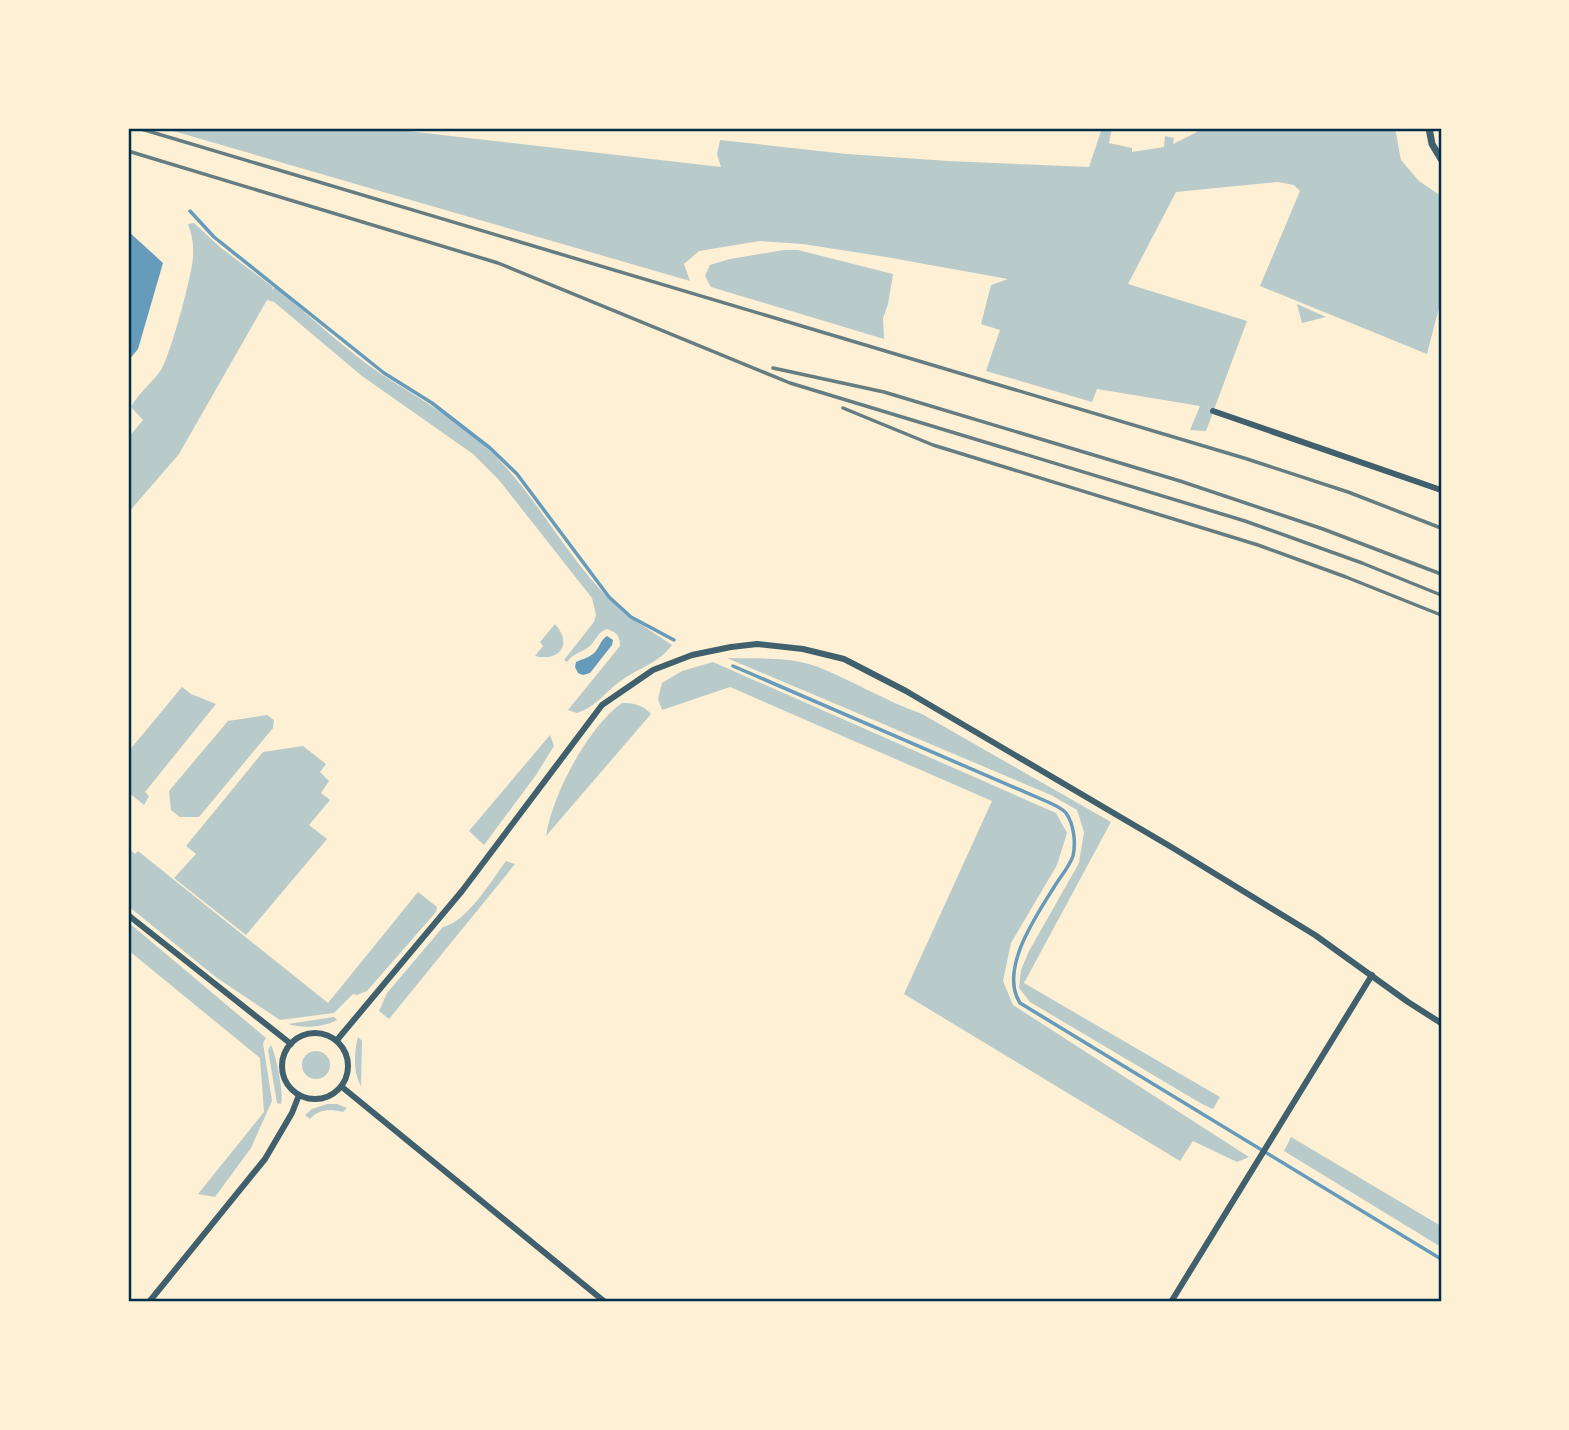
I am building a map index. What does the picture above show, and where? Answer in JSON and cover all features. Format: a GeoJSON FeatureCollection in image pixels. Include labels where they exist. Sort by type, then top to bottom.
{"type":"FeatureCollection","features":[{"type":"Feature","properties":{"kind":"street"},"geometry":{"type":"LineString","coordinates":[[1429,128],[1432,144],[1441,159]]}},
{"type":"Feature","properties":{"kind":"street"},"geometry":{"type":"LineString","coordinates":[[1213,411],[1441,490]]}},
{"type":"Feature","properties":{"kind":"street"},"geometry":{"type":"LineString","coordinates":[[337,1040],[462,891],[603,705],[653,670],[692,655],[757,644],[827,654],[852,663],[906,691],[1315,935],[1441,1023]]}},
{"type":"Feature","properties":{"kind":"street"},"geometry":{"type":"LineString","coordinates":[[128,915],[291,1044]]}},
{"type":"Feature","properties":{"kind":"street"},"geometry":{"type":"LineString","coordinates":[[1171,1302],[1372,975]]}},
{"type":"Feature","properties":{"kind":"street"},"geometry":{"type":"LineString","coordinates":[[316,1033],[337,1040],[344,1049],[349,1066],[342,1087],[324,1098],[299,1095],[287,1083],[283,1074],[283,1057],[291,1044],[299,1037],[316,1033]]}},
{"type":"Feature","properties":{"kind":"street"},"geometry":{"type":"LineString","coordinates":[[342,1087],[605,1302]]}},
{"type":"Feature","properties":{"kind":"street"},"geometry":{"type":"LineString","coordinates":[[149,1302],[265,1159],[292,1113],[299,1095]]}},
{"type":"Feature","properties":{"kind":"shaded area"},"geometry":{"type":"Polygon","coordinates":[[[163,128],[381,128],[721,167],[717,154],[720,140],[847,154],[1089,167],[1102,128],[1112,128],[1109,143],[1132,148],[1132,152],[1164,147],[1165,136],[1174,138],[1173,144],[1202,128],[1395,128],[1401,160],[1419,181],[1441,196],[1441,300],[1427,354],[1260,286],[1300,191],[1294,185],[1278,182],[1176,192],[1128,284],[1247,321],[1206,431],[1190,430],[1200,406],[1097,389],[1092,402],[986,371],[1000,330],[981,324],[991,285],[1008,279],[803,244],[760,241],[699,251],[684,264],[690,281],[163,128]]]}},
{"type":"Feature","properties":{"kind":"shaded area"},"geometry":{"type":"Polygon","coordinates":[[[194,223],[221,248],[273,287],[272,290],[275,287],[378,372],[475,437],[503,464],[531,498],[605,595],[672,645],[667,651],[622,680],[590,707],[577,713],[568,710],[620,646],[617,634],[607,629],[599,634],[588,648],[567,662],[564,660],[594,622],[596,615],[592,598],[499,480],[473,454],[362,376],[274,302],[267,300],[179,454],[128,513],[128,438],[143,420],[131,407],[161,370],[170,349],[192,265],[193,244],[188,224],[194,223]]]}},
{"type":"Feature","properties":{"kind":"shaded area"},"geometry":{"type":"Polygon","coordinates":[[[784,250],[798,250],[893,274],[883,318],[884,339],[711,287],[705,276],[710,265],[784,250]]]}},
{"type":"Feature","properties":{"kind":"shaded area"},"geometry":{"type":"Polygon","coordinates":[[[1297,304],[1326,317],[1302,323],[1297,304]]]}},
{"type":"Feature","properties":{"kind":"shaded area"},"geometry":{"type":"Polygon","coordinates":[[[555,624],[563,638],[561,650],[551,656],[535,656],[543,646],[540,642],[555,624]]]}},
{"type":"Feature","properties":{"kind":"shaded area"},"geometry":{"type":"Polygon","coordinates":[[[727,658],[796,661],[818,667],[922,714],[1111,822],[1024,983],[1220,1097],[1213,1109],[1030,1002],[1019,988],[1021,970],[1029,951],[1079,863],[1084,832],[1077,810],[1051,795],[727,658]]]}},
{"type":"Feature","properties":{"kind":"shaded area"},"geometry":{"type":"Polygon","coordinates":[[[713,662],[1056,813],[1067,833],[1057,865],[1011,943],[1003,981],[1013,1005],[1249,1157],[1237,1162],[1193,1141],[1180,1161],[904,994],[992,801],[730,687],[662,710],[658,699],[662,683],[682,671],[713,662]]]}},
{"type":"Feature","properties":{"kind":"shaded area"},"geometry":{"type":"Polygon","coordinates":[[[182,687],[191,694],[216,704],[145,792],[149,796],[144,805],[128,792],[128,752],[182,687]]]}},
{"type":"Feature","properties":{"kind":"shaded area"},"geometry":{"type":"Polygon","coordinates":[[[622,703],[638,705],[651,714],[546,836],[556,801],[574,763],[597,728],[622,703]]]}},
{"type":"Feature","properties":{"kind":"shaded area"},"geometry":{"type":"Polygon","coordinates":[[[267,715],[274,720],[273,728],[199,817],[180,817],[171,810],[169,791],[228,721],[267,715]]]}},
{"type":"Feature","properties":{"kind":"shaded area"},"geometry":{"type":"Polygon","coordinates":[[[550,735],[554,746],[484,845],[469,831],[550,735]]]}},
{"type":"Feature","properties":{"kind":"shaded area"},"geometry":{"type":"Polygon","coordinates":[[[303,746],[326,764],[320,772],[329,781],[321,793],[330,800],[309,825],[327,839],[246,935],[174,878],[196,854],[186,846],[263,752],[303,746]]]}},
{"type":"Feature","properties":{"kind":"shaded area"},"geometry":{"type":"Polygon","coordinates":[[[128,848],[135,854],[138,851],[328,1003],[418,892],[437,907],[436,912],[367,991],[353,994],[334,1013],[280,1020],[217,978],[128,906],[128,848]]]}},
{"type":"Feature","properties":{"kind":"shaded area"},"geometry":{"type":"Polygon","coordinates":[[[506,861],[515,864],[389,1019],[379,1011],[387,993],[443,927],[470,909],[506,861]]]}},
{"type":"Feature","properties":{"kind":"shaded area"},"geometry":{"type":"Polygon","coordinates":[[[128,922],[266,1038],[263,1043],[272,1101],[251,1148],[215,1197],[198,1194],[264,1112],[260,1058],[128,950],[128,922]]]}},
{"type":"Feature","properties":{"kind":"shaded area"},"geometry":{"type":"Polygon","coordinates":[[[334,1017],[337,1020],[320,1026],[288,1024],[334,1017]]]}},
{"type":"Feature","properties":{"kind":"shaded area"},"geometry":{"type":"Polygon","coordinates":[[[358,1037],[362,1041],[361,1086],[355,1062],[358,1037]]]}},
{"type":"Feature","properties":{"kind":"shaded area"},"geometry":{"type":"Polygon","coordinates":[[[271,1045],[279,1074],[281,1104],[277,1103],[268,1050],[271,1045]]]}},
{"type":"Feature","properties":{"kind":"shaded area"},"geometry":{"type":"Polygon","coordinates":[[[316,1051],[326,1055],[330,1065],[326,1075],[316,1079],[306,1075],[302,1065],[306,1055],[316,1051]]]}},
{"type":"Feature","properties":{"kind":"shaded area"},"geometry":{"type":"Polygon","coordinates":[[[327,1104],[347,1108],[343,1112],[321,1112],[310,1119],[305,1115],[312,1109],[327,1104]]]}},
{"type":"Feature","properties":{"kind":"shaded area"},"geometry":{"type":"Polygon","coordinates":[[[1291,1137],[1441,1226],[1441,1247],[1284,1151],[1291,1137]]]}},
{"type":"Feature","properties":{"kind":"water"},"geometry":{"type":"Polygon","coordinates":[[[128,231],[163,263],[138,349],[128,361],[128,231]]]}},
{"type":"Feature","properties":{"kind":"water"},"geometry":{"type":"Polygon","coordinates":[[[607,636],[613,640],[612,645],[590,673],[578,673],[576,662],[593,654],[607,636]]]}},
{"type":"Feature","properties":{"kind":"waterway"},"geometry":{"type":"LineString","coordinates":[[190,211],[214,237],[384,373],[432,403],[490,448],[517,474],[609,597],[631,617],[674,640]]}},
{"type":"Feature","properties":{"kind":"waterway"},"geometry":{"type":"LineString","coordinates":[[733,666],[1064,811],[1073,828],[1073,856],[1031,925],[1017,958],[1014,989],[1020,1003],[1441,1259]]}},
{"type":"Feature","properties":{"kind":"railway"},"geometry":{"type":"LineString","coordinates":[[138,128],[1244,458],[1348,492],[1441,528]]}},
{"type":"Feature","properties":{"kind":"railway"},"geometry":{"type":"LineString","coordinates":[[128,151],[498,263],[790,383],[1245,521],[1441,595]]}},
{"type":"Feature","properties":{"kind":"railway"},"geometry":{"type":"LineString","coordinates":[[773,368],[884,392],[1180,481],[1323,529],[1441,574]]}},
{"type":"Feature","properties":{"kind":"railway"},"geometry":{"type":"LineString","coordinates":[[843,408],[933,445],[1258,545],[1441,615]]}}]}
